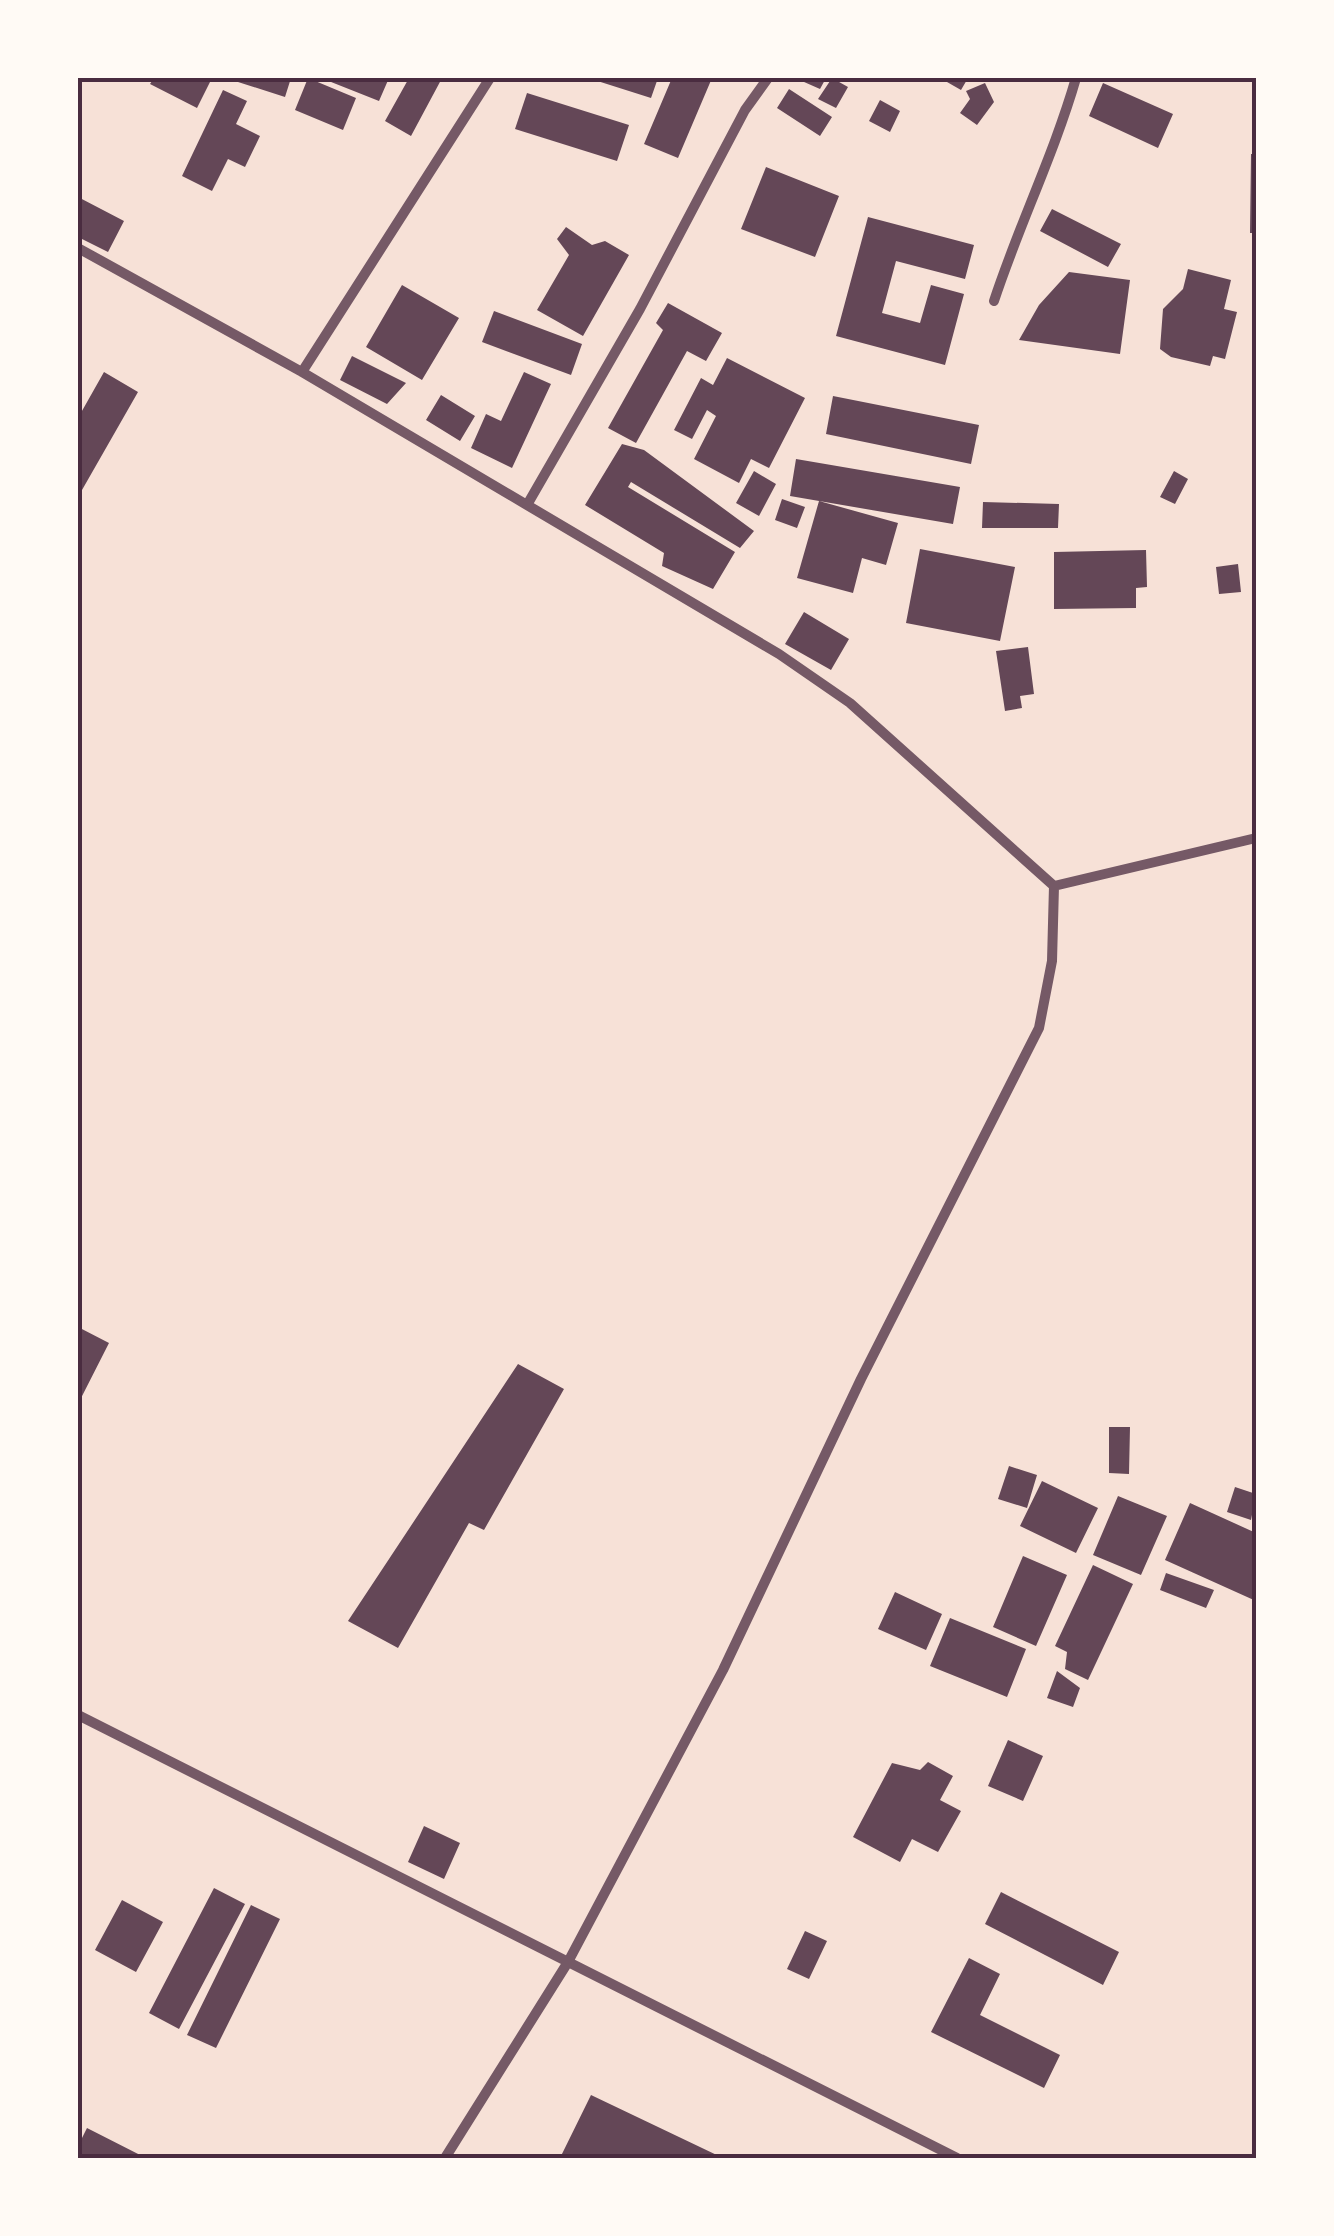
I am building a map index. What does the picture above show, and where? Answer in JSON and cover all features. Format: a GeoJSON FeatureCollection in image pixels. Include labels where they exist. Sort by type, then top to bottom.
{"type":"FeatureCollection","features":[{"type":"Feature","properties":{"kind":"street"},"geometry":{"type":"LineString","coordinates":[[302,372],[490,78]]}},
{"type":"Feature","properties":{"kind":"street"},"geometry":{"type":"LineString","coordinates":[[527,505],[640,309],[746,110],[768,78]]}},
{"type":"Feature","properties":{"kind":"street"},"geometry":{"type":"LineString","coordinates":[[994,301],[1022,215],[1061,130],[1076,78]]}},
{"type":"Feature","properties":{"kind":"street"},"geometry":{"type":"LineString","coordinates":[[78,248],[302,372],[748,635],[850,703],[1054,886],[1052,961],[1039,1028],[861,1379],[723,1670],[568,1962],[445,2158]]}},
{"type":"Feature","properties":{"kind":"street"},"geometry":{"type":"LineString","coordinates":[[1054,886],[1256,838]]}},
{"type":"Feature","properties":{"kind":"street"},"geometry":{"type":"LineString","coordinates":[[78,1715],[957,2158]]}},
{"type":"Feature","properties":{"kind":"building"},"geometry":{"type":"Polygon","coordinates":[[[154,78],[211,80],[197,108],[150,84],[154,78]]]}},
{"type":"Feature","properties":{"kind":"building"},"geometry":{"type":"Polygon","coordinates":[[[239,78],[291,78],[285,97],[238,82],[239,78]]]}},
{"type":"Feature","properties":{"kind":"building"},"geometry":{"type":"Polygon","coordinates":[[[308,78],[356,98],[343,130],[295,110],[308,78]]]}},
{"type":"Feature","properties":{"kind":"building"},"geometry":{"type":"Polygon","coordinates":[[[321,78],[389,78],[379,101],[321,78]]]}},
{"type":"Feature","properties":{"kind":"building"},"geometry":{"type":"Polygon","coordinates":[[[409,78],[441,80],[411,136],[385,121],[409,78]]]}},
{"type":"Feature","properties":{"kind":"building"},"geometry":{"type":"Polygon","coordinates":[[[588,78],[658,78],[651,98],[588,78]]]}},
{"type":"Feature","properties":{"kind":"building"},"geometry":{"type":"Polygon","coordinates":[[[672,78],[712,78],[678,158],[644,144],[672,78]]]}},
{"type":"Feature","properties":{"kind":"building"},"geometry":{"type":"Polygon","coordinates":[[[795,78],[826,78],[820,89],[795,78]]]}},
{"type":"Feature","properties":{"kind":"building"},"geometry":{"type":"Polygon","coordinates":[[[832,78],[848,87],[836,108],[818,99],[832,78]]]}},
{"type":"Feature","properties":{"kind":"building"},"geometry":{"type":"Polygon","coordinates":[[[940,78],[968,78],[961,90],[940,78]]]}},
{"type":"Feature","properties":{"kind":"building"},"geometry":{"type":"Polygon","coordinates":[[[985,83],[994,102],[977,125],[960,113],[970,99],[966,91],[985,83]]]}},
{"type":"Feature","properties":{"kind":"building"},"geometry":{"type":"Polygon","coordinates":[[[1103,83],[1173,114],[1158,148],[1089,116],[1103,83]]]}},
{"type":"Feature","properties":{"kind":"building"},"geometry":{"type":"Polygon","coordinates":[[[789,89],[832,117],[820,136],[777,108],[789,89]]]}},
{"type":"Feature","properties":{"kind":"building"},"geometry":{"type":"Polygon","coordinates":[[[223,90],[247,101],[236,124],[260,136],[245,167],[228,159],[212,191],[182,176],[223,90]]]}},
{"type":"Feature","properties":{"kind":"building"},"geometry":{"type":"Polygon","coordinates":[[[527,93],[629,125],[617,161],[515,129],[527,93]]]}},
{"type":"Feature","properties":{"kind":"building"},"geometry":{"type":"Polygon","coordinates":[[[880,100],[900,111],[890,132],[869,121],[880,100]]]}},
{"type":"Feature","properties":{"kind":"building"},"geometry":{"type":"Polygon","coordinates":[[[1251,154],[1256,154],[1256,233],[1250,233],[1251,154]]]}},
{"type":"Feature","properties":{"kind":"building"},"geometry":{"type":"Polygon","coordinates":[[[766,167],[839,196],[815,257],[741,229],[766,167]]]}},
{"type":"Feature","properties":{"kind":"building"},"geometry":{"type":"Polygon","coordinates":[[[78,197],[124,221],[108,252],[78,237],[78,197]]]}},
{"type":"Feature","properties":{"kind":"building"},"geometry":{"type":"Polygon","coordinates":[[[1052,209],[1121,244],[1108,267],[1040,231],[1052,209]]]}},
{"type":"Feature","properties":{"kind":"building"},"geometry":{"type":"Polygon","coordinates":[[[868,217],[974,245],[965,279],[896,261],[882,313],[920,323],[931,285],[964,294],[945,365],[836,336],[868,217]]]}},
{"type":"Feature","properties":{"kind":"building"},"geometry":{"type":"Polygon","coordinates":[[[566,227],[592,245],[605,241],[629,255],[583,336],[537,310],[569,255],[557,239],[566,227]]]}},
{"type":"Feature","properties":{"kind":"building"},"geometry":{"type":"Polygon","coordinates":[[[1188,269],[1231,280],[1224,309],[1237,312],[1225,359],[1213,356],[1210,366],[1171,357],[1160,349],[1163,309],[1183,289],[1188,269]]]}},
{"type":"Feature","properties":{"kind":"building"},"geometry":{"type":"Polygon","coordinates":[[[1069,272],[1130,280],[1120,354],[1019,340],[1039,305],[1069,272]]]}},
{"type":"Feature","properties":{"kind":"building"},"geometry":{"type":"Polygon","coordinates":[[[402,285],[459,318],[422,380],[366,347],[402,285]]]}},
{"type":"Feature","properties":{"kind":"building"},"geometry":{"type":"Polygon","coordinates":[[[668,303],[722,333],[706,361],[687,351],[636,443],[608,428],[663,330],[656,323],[668,303]]]}},
{"type":"Feature","properties":{"kind":"building"},"geometry":{"type":"Polygon","coordinates":[[[494,311],[582,344],[571,375],[482,342],[494,311]]]}},
{"type":"Feature","properties":{"kind":"building"},"geometry":{"type":"Polygon","coordinates":[[[352,356],[406,383],[387,404],[340,380],[352,356]]]}},
{"type":"Feature","properties":{"kind":"building"},"geometry":{"type":"Polygon","coordinates":[[[727,358],[805,398],[769,468],[751,459],[739,483],[694,459],[716,416],[707,410],[692,439],[674,430],[701,378],[713,385],[727,358]]]}},
{"type":"Feature","properties":{"kind":"building"},"geometry":{"type":"Polygon","coordinates":[[[104,372],[138,392],[78,497],[78,418],[104,372]]]}},
{"type":"Feature","properties":{"kind":"building"},"geometry":{"type":"Polygon","coordinates":[[[524,372],[551,384],[512,468],[471,448],[486,414],[501,421],[524,372]]]}},
{"type":"Feature","properties":{"kind":"building"},"geometry":{"type":"Polygon","coordinates":[[[441,395],[475,416],[460,441],[426,420],[441,395]]]}},
{"type":"Feature","properties":{"kind":"building"},"geometry":{"type":"Polygon","coordinates":[[[833,396],[979,425],[971,464],[826,434],[833,396]]]}},
{"type":"Feature","properties":{"kind":"building"},"geometry":{"type":"Polygon","coordinates":[[[622,444],[644,450],[754,531],[740,548],[631,482],[628,487],[735,552],[713,589],[662,566],[664,553],[585,505],[622,444]]]}},
{"type":"Feature","properties":{"kind":"building"},"geometry":{"type":"Polygon","coordinates":[[[796,459],[960,487],[953,524],[790,496],[796,459]]]}},
{"type":"Feature","properties":{"kind":"building"},"geometry":{"type":"Polygon","coordinates":[[[754,471],[776,484],[759,516],[736,503],[754,471]]]}},
{"type":"Feature","properties":{"kind":"building"},"geometry":{"type":"Polygon","coordinates":[[[1174,471],[1188,479],[1175,504],[1160,497],[1174,471]]]}},
{"type":"Feature","properties":{"kind":"building"},"geometry":{"type":"Polygon","coordinates":[[[782,499],[805,507],[797,528],[775,520],[782,499]]]}},
{"type":"Feature","properties":{"kind":"building"},"geometry":{"type":"Polygon","coordinates":[[[819,501],[898,523],[886,565],[862,558],[853,593],[797,578],[819,501]]]}},
{"type":"Feature","properties":{"kind":"building"},"geometry":{"type":"Polygon","coordinates":[[[983,502],[1059,504],[1058,528],[982,528],[983,502]]]}},
{"type":"Feature","properties":{"kind":"building"},"geometry":{"type":"Polygon","coordinates":[[[920,549],[1015,567],[1000,641],[906,623],[920,549]]]}},
{"type":"Feature","properties":{"kind":"building"},"geometry":{"type":"Polygon","coordinates":[[[1146,550],[1147,587],[1136,588],[1136,608],[1054,609],[1054,552],[1146,550]]]}},
{"type":"Feature","properties":{"kind":"building"},"geometry":{"type":"Polygon","coordinates":[[[1238,564],[1241,592],[1219,594],[1216,567],[1238,564]]]}},
{"type":"Feature","properties":{"kind":"building"},"geometry":{"type":"Polygon","coordinates":[[[804,612],[849,639],[831,670],[785,644],[804,612]]]}},
{"type":"Feature","properties":{"kind":"building"},"geometry":{"type":"Polygon","coordinates":[[[1028,647],[1034,694],[1020,696],[1022,708],[1005,711],[996,651],[1028,647]]]}},
{"type":"Feature","properties":{"kind":"building"},"geometry":{"type":"Polygon","coordinates":[[[78,1327],[109,1343],[78,1404],[78,1327]]]}},
{"type":"Feature","properties":{"kind":"building"},"geometry":{"type":"Polygon","coordinates":[[[518,1364],[564,1389],[484,1530],[469,1523],[398,1648],[348,1621],[518,1364]]]}},
{"type":"Feature","properties":{"kind":"building"},"geometry":{"type":"Polygon","coordinates":[[[1109,1427],[1130,1427],[1129,1474],[1109,1473],[1109,1427]]]}},
{"type":"Feature","properties":{"kind":"building"},"geometry":{"type":"Polygon","coordinates":[[[1009,1466],[1037,1475],[1027,1508],[998,1499],[1009,1466]]]}},
{"type":"Feature","properties":{"kind":"building"},"geometry":{"type":"Polygon","coordinates":[[[1042,1481],[1098,1508],[1076,1553],[1020,1526],[1042,1481]]]}},
{"type":"Feature","properties":{"kind":"building"},"geometry":{"type":"Polygon","coordinates":[[[1235,1487],[1256,1494],[1251,1520],[1227,1512],[1235,1487]]]}},
{"type":"Feature","properties":{"kind":"building"},"geometry":{"type":"Polygon","coordinates":[[[1118,1496],[1167,1516],[1141,1575],[1093,1555],[1118,1496]]]}},
{"type":"Feature","properties":{"kind":"building"},"geometry":{"type":"Polygon","coordinates":[[[1190,1503],[1256,1533],[1256,1601],[1165,1560],[1190,1503]]]}},
{"type":"Feature","properties":{"kind":"building"},"geometry":{"type":"Polygon","coordinates":[[[1023,1556],[1067,1575],[1036,1646],[993,1627],[1023,1556]]]}},
{"type":"Feature","properties":{"kind":"building"},"geometry":{"type":"Polygon","coordinates":[[[1093,1565],[1133,1584],[1088,1680],[1065,1669],[1067,1652],[1055,1646],[1093,1565]]]}},
{"type":"Feature","properties":{"kind":"building"},"geometry":{"type":"Polygon","coordinates":[[[1166,1573],[1214,1590],[1206,1608],[1160,1590],[1166,1573]]]}},
{"type":"Feature","properties":{"kind":"building"},"geometry":{"type":"Polygon","coordinates":[[[895,1592],[942,1614],[926,1650],[878,1629],[895,1592]]]}},
{"type":"Feature","properties":{"kind":"building"},"geometry":{"type":"Polygon","coordinates":[[[950,1618],[1026,1649],[1007,1697],[930,1666],[950,1618]]]}},
{"type":"Feature","properties":{"kind":"building"},"geometry":{"type":"Polygon","coordinates":[[[1057,1671],[1080,1688],[1073,1707],[1047,1698],[1057,1671]]]}},
{"type":"Feature","properties":{"kind":"building"},"geometry":{"type":"Polygon","coordinates":[[[1008,1740],[1043,1756],[1023,1801],[988,1786],[1008,1740]]]}},
{"type":"Feature","properties":{"kind":"building"},"geometry":{"type":"Polygon","coordinates":[[[928,1762],[953,1776],[940,1800],[961,1811],[938,1852],[912,1839],[900,1862],[853,1837],[892,1763],[920,1770],[928,1762]]]}},
{"type":"Feature","properties":{"kind":"building"},"geometry":{"type":"Polygon","coordinates":[[[424,1826],[460,1843],[444,1879],[408,1862],[424,1826]]]}},
{"type":"Feature","properties":{"kind":"building"},"geometry":{"type":"Polygon","coordinates":[[[214,1888],[245,1904],[179,2029],[149,2013],[214,1888]]]}},
{"type":"Feature","properties":{"kind":"building"},"geometry":{"type":"Polygon","coordinates":[[[1001,1892],[1119,1952],[1103,1985],[985,1924],[1001,1892]]]}},
{"type":"Feature","properties":{"kind":"building"},"geometry":{"type":"Polygon","coordinates":[[[122,1900],[163,1922],[136,1972],[95,1950],[122,1900]]]}},
{"type":"Feature","properties":{"kind":"building"},"geometry":{"type":"Polygon","coordinates":[[[251,1905],[280,1919],[216,2048],[187,2035],[251,1905]]]}},
{"type":"Feature","properties":{"kind":"building"},"geometry":{"type":"Polygon","coordinates":[[[805,1931],[827,1941],[809,1979],[787,1969],[805,1931]]]}},
{"type":"Feature","properties":{"kind":"building"},"geometry":{"type":"Polygon","coordinates":[[[969,1958],[1000,1974],[980,2015],[1060,2055],[1044,2088],[931,2032],[969,1958]]]}},
{"type":"Feature","properties":{"kind":"building"},"geometry":{"type":"Polygon","coordinates":[[[591,2095],[723,2158],[560,2158],[591,2095]]]}},
{"type":"Feature","properties":{"kind":"building"},"geometry":{"type":"Polygon","coordinates":[[[87,2128],[146,2158],[78,2158],[78,2146],[87,2128]]]}}]}
